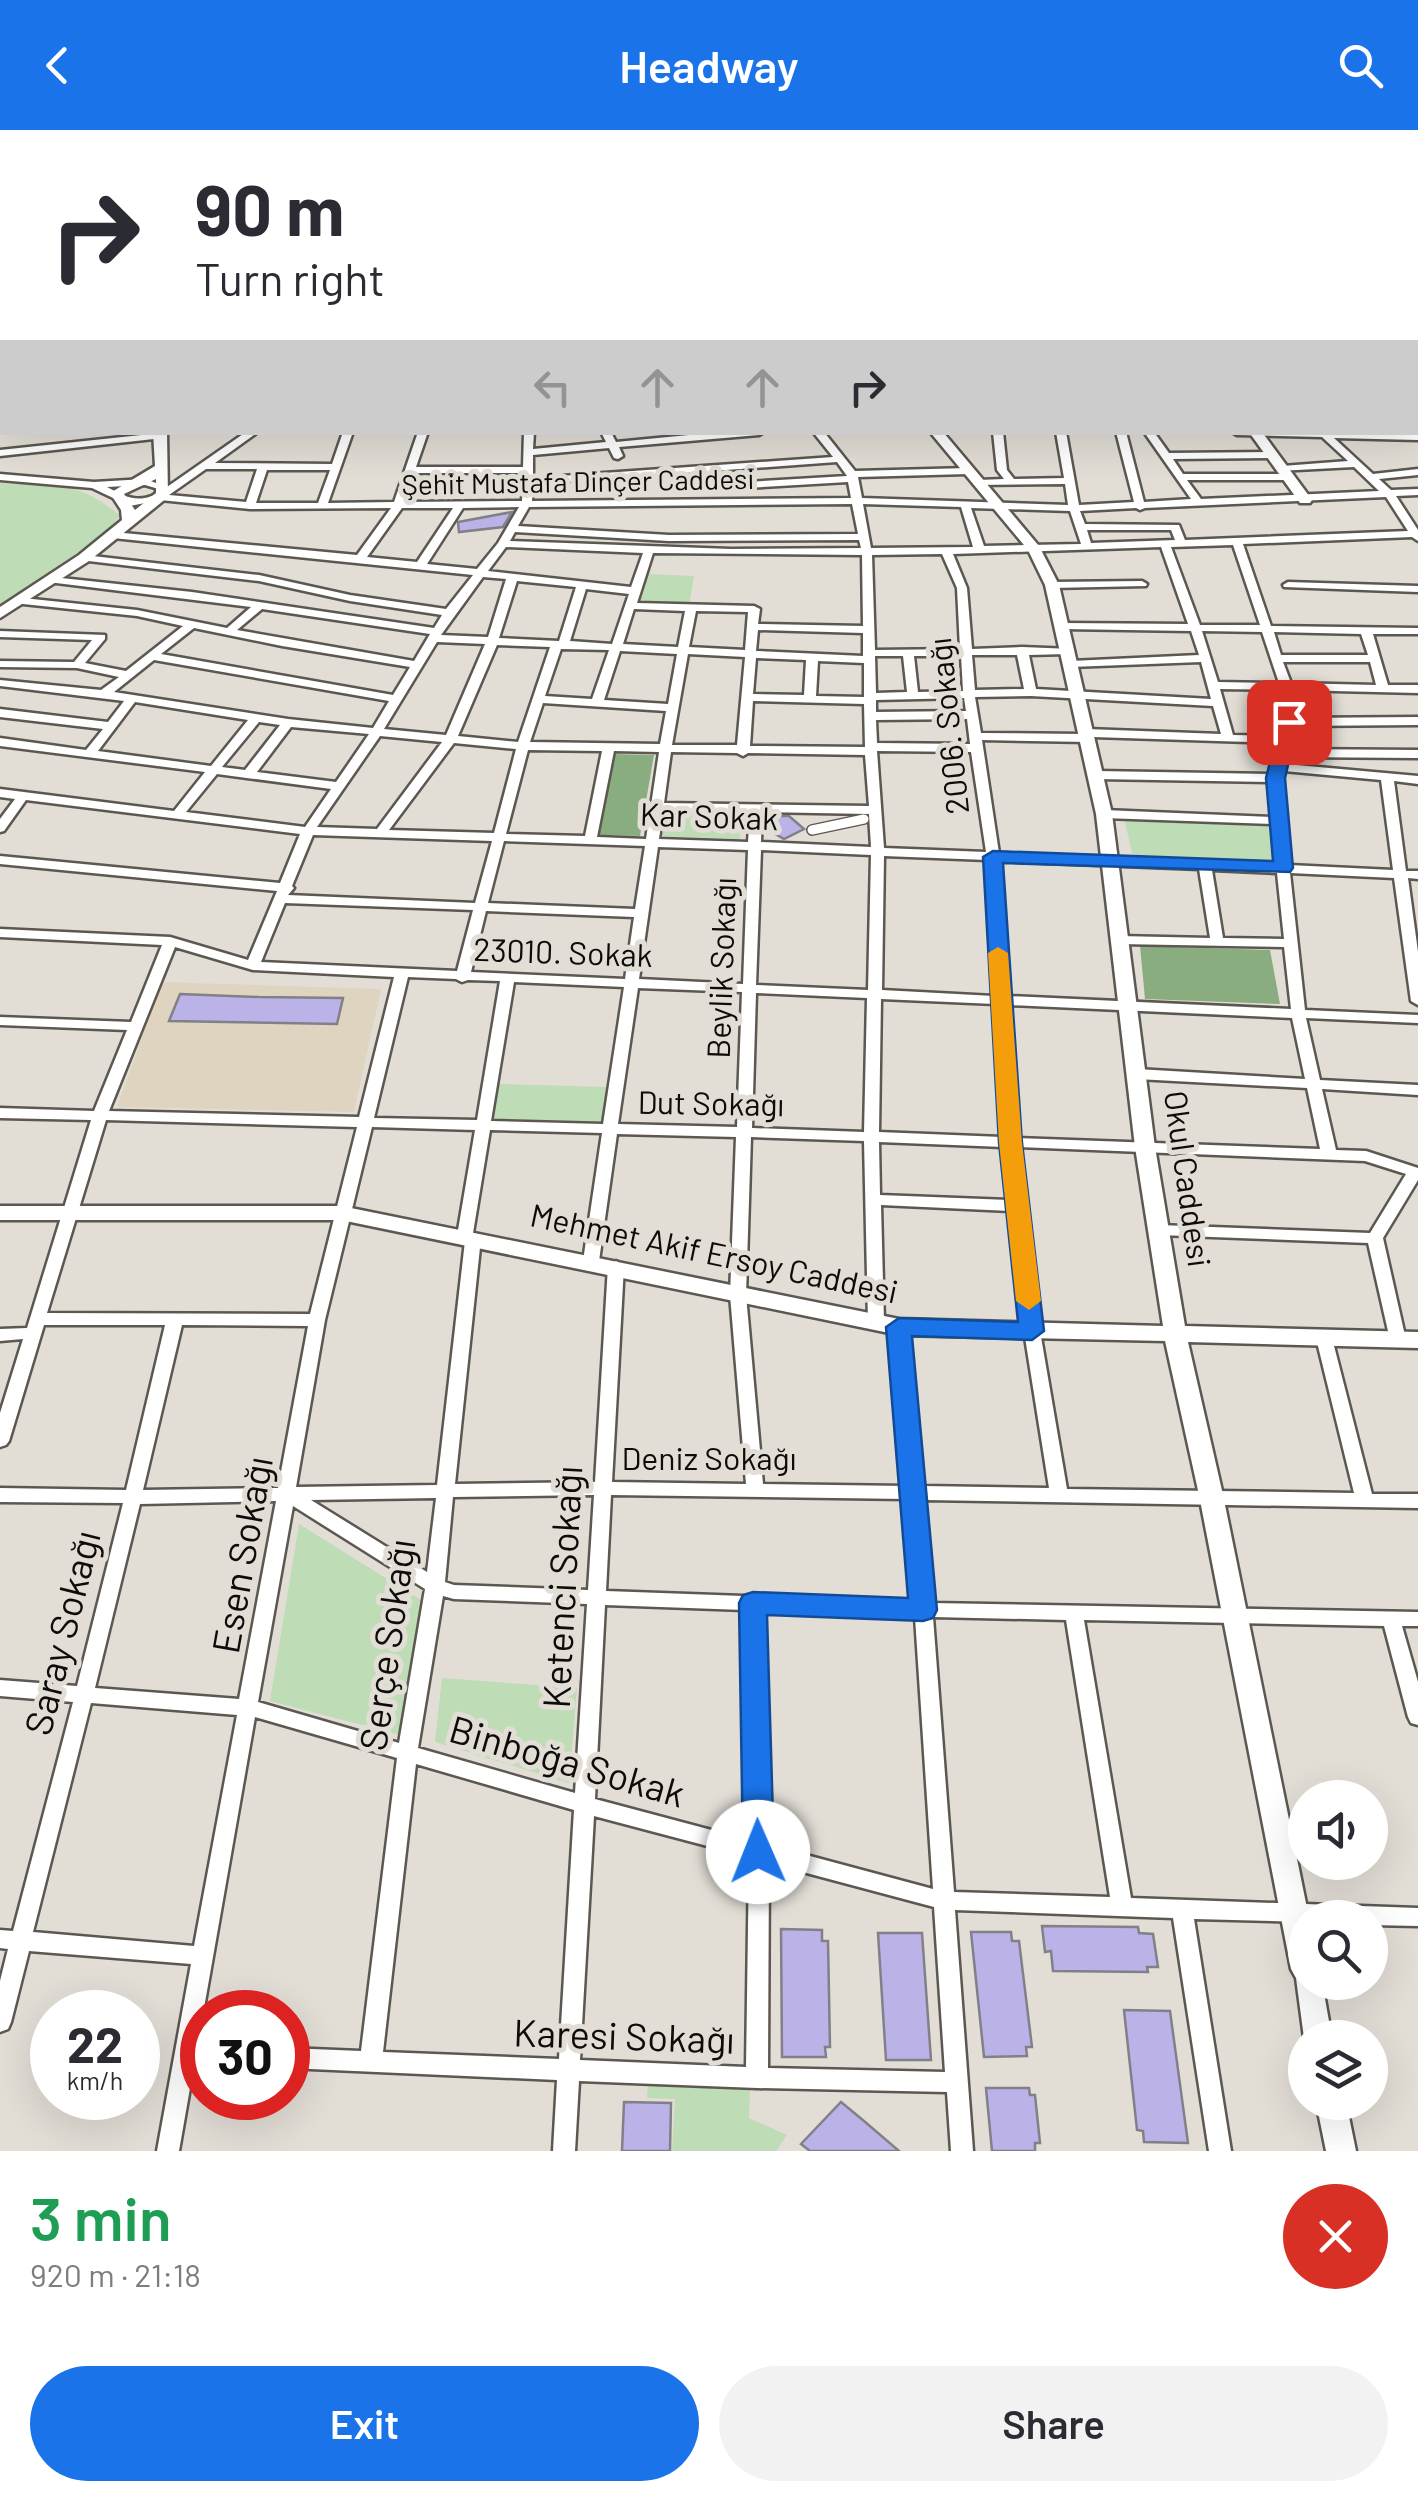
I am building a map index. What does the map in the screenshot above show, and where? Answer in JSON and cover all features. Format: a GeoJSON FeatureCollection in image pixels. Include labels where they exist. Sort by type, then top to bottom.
{"type":"FeatureCollection","features":[{"type":"Feature","properties":{"kind":"main road"},"geometry":{"type":"LineString","coordinates":[[0,614],[84,558],[162,493],[160,435]]}},
{"type":"Feature","properties":{"kind":"main road","name":"Okul Caddesi"},"geometry":{"type":"LineString","coordinates":[[938,435],[1034,549],[1052,584],[1070,657],[1104,814],[1146,1146],[1175,1335],[1292,1900]]}},
{"type":"Feature","properties":{"kind":"main road"},"geometry":{"type":"LineString","coordinates":[[1257,435],[1305,500]]}},
{"type":"Feature","properties":{"kind":"main road"},"geometry":{"type":"LineString","coordinates":[[129,522],[119,490],[154,478],[161,467]]}},
{"type":"Feature","properties":{"kind":"main road"},"geometry":{"type":"LineString","coordinates":[[0,624],[23,601]]}},
{"type":"Feature","properties":{"kind":"main road","name":"Mehmet Akif Ersoy Caddesi"},"geometry":{"type":"LineString","coordinates":[[0,1213],[341,1213],[616,1266],[888,1325],[1408,1340]]}},
{"type":"Feature","properties":{"kind":"main road"},"geometry":{"type":"LineString","coordinates":[[1335,2120],[1341,2151]]}},
{"type":"Feature","properties":{"kind":"street"},"geometry":{"type":"LineString","coordinates":[[0,453],[152,435]]}},
{"type":"Feature","properties":{"kind":"street"},"geometry":{"type":"LineString","coordinates":[[94,485],[119,499],[138,503],[162,493],[249,435]]}},
{"type":"Feature","properties":{"kind":"street"},"geometry":{"type":"LineString","coordinates":[[322,506],[347,435]]}},
{"type":"Feature","properties":{"kind":"street"},"geometry":{"type":"LineString","coordinates":[[360,559],[398,506],[422,435]]}},
{"type":"Feature","properties":{"kind":"street"},"geometry":{"type":"LineString","coordinates":[[253,966],[308,831],[377,731],[449,613],[513,529],[527,502],[529,435]]}},
{"type":"Feature","properties":{"kind":"street"},"geometry":{"type":"LineString","coordinates":[[607,435],[618,456]]}},
{"type":"Feature","properties":{"kind":"street"},"geometry":{"type":"LineString","coordinates":[[531,452],[700,435],[719,466],[732,503]]}},
{"type":"Feature","properties":{"kind":"street"},"geometry":{"type":"LineString","coordinates":[[819,435],[853,477],[867,554],[869,815],[878,852],[873,1200],[888,1325],[915,1490],[962,2151]]}},
{"type":"Feature","properties":{"kind":"street"},"geometry":{"type":"LineString","coordinates":[[998,435],[1002,470],[1011,482]]}},
{"type":"Feature","properties":{"kind":"street"},"geometry":{"type":"LineString","coordinates":[[1062,435],[1074,508],[1088,547]]}},
{"type":"Feature","properties":{"kind":"street"},"geometry":{"type":"LineString","coordinates":[[1122,435],[1140,506]]}},
{"type":"Feature","properties":{"kind":"street"},"geometry":{"type":"LineString","coordinates":[[1151,435],[1199,504]]}},
{"type":"Feature","properties":{"kind":"street"},"geometry":{"type":"LineString","coordinates":[[503,544],[648,552],[867,554],[1417,536],[1401,508],[1325,435]]}},
{"type":"Feature","properties":{"kind":"street"},"geometry":{"type":"LineString","coordinates":[[1166,456],[1272,455]]}},
{"type":"Feature","properties":{"kind":"street"},"geometry":{"type":"LineString","coordinates":[[411,470],[528,476],[840,459]]}},
{"type":"Feature","properties":{"kind":"street"},"geometry":{"type":"LineString","coordinates":[[1180,477],[1285,473],[1355,464]]}},
{"type":"Feature","properties":{"kind":"street"},"geometry":{"type":"LineString","coordinates":[[203,466],[336,467]]}},
{"type":"Feature","properties":{"kind":"street"},"geometry":{"type":"LineString","coordinates":[[250,506],[263,467]]}},
{"type":"Feature","properties":{"kind":"street"},"geometry":{"type":"LineString","coordinates":[[1368,477],[1418,472]]}},
{"type":"Feature","properties":{"kind":"street"},"geometry":{"type":"LineString","coordinates":[[0,477],[94,485],[138,483],[162,493]]}},
{"type":"Feature","properties":{"kind":"street"},"geometry":{"type":"LineString","coordinates":[[728,486],[853,477],[1070,481]]}},
{"type":"Feature","properties":{"kind":"street","name":"Şehit Mustafa Dinçer Caddesi"},"geometry":{"type":"LineString","coordinates":[[162,493],[250,506],[860,501],[1074,508],[1418,492]]}},
{"type":"Feature","properties":{"kind":"street"},"geometry":{"type":"LineString","coordinates":[[420,566],[460,505]]}},
{"type":"Feature","properties":{"kind":"street"},"geometry":{"type":"LineString","coordinates":[[964,505],[980,550]]}},
{"type":"Feature","properties":{"kind":"street"},"geometry":{"type":"LineString","coordinates":[[1401,508],[1418,508]]}},
{"type":"Feature","properties":{"kind":"street"},"geometry":{"type":"LineString","coordinates":[[1081,528],[1174,527],[1181,543]]}},
{"type":"Feature","properties":{"kind":"street"},"geometry":{"type":"LineString","coordinates":[[513,529],[669,538],[864,537]]}},
{"type":"Feature","properties":{"kind":"street"},"geometry":{"type":"LineString","coordinates":[[113,535],[635,592]]}},
{"type":"Feature","properties":{"kind":"street"},"geometry":{"type":"LineString","coordinates":[[1238,541],[1286,686],[1289,722],[1280,760],[1283,868],[1298,1012],[1329,1154]]}},
{"type":"Feature","properties":{"kind":"street"},"geometry":{"type":"LineString","coordinates":[[1165,544],[1206,658],[1228,738]]}},
{"type":"Feature","properties":{"kind":"street"},"geometry":{"type":"LineString","coordinates":[[597,703],[648,552]]}},
{"type":"Feature","properties":{"kind":"street","name":"2006. Sokağı"},"geometry":{"type":"LineString","coordinates":[[946,552],[962,588],[969,694],[993,857],[1010,1143],[1032,1331],[1059,1492]]}},
{"type":"Feature","properties":{"kind":"street"},"geometry":{"type":"LineString","coordinates":[[84,558],[259,578],[350,598],[449,613]]}},
{"type":"Feature","properties":{"kind":"street"},"geometry":{"type":"LineString","coordinates":[[137,613],[179,570]]}},
{"type":"Feature","properties":{"kind":"street"},"geometry":{"type":"LineString","coordinates":[[380,835],[451,738],[492,642],[513,576]]}},
{"type":"Feature","properties":{"kind":"street"},"geometry":{"type":"LineString","coordinates":[[52,580],[158,591],[492,642],[812,658],[1022,650],[1070,657],[1206,658]]}},
{"type":"Feature","properties":{"kind":"street"},"geometry":{"type":"LineString","coordinates":[[1052,584],[1142,584]]}},
{"type":"Feature","properties":{"kind":"street"},"geometry":{"type":"LineString","coordinates":[[462,978],[523,746],[582,585]]}},
{"type":"Feature","properties":{"kind":"street"},"geometry":{"type":"LineString","coordinates":[[1288,586],[1418,589]]}},
{"type":"Feature","properties":{"kind":"street"},"geometry":{"type":"LineString","coordinates":[[23,601],[137,613],[418,665]]}},
{"type":"Feature","properties":{"kind":"street"},"geometry":{"type":"LineString","coordinates":[[230,631],[259,606]]}},
{"type":"Feature","properties":{"kind":"street"},"geometry":{"type":"LineString","coordinates":[[630,606],[754,609],[743,752]]}},
{"type":"Feature","properties":{"kind":"street"},"geometry":{"type":"LineString","coordinates":[[591,1261],[665,751],[691,608]]}},
{"type":"Feature","properties":{"kind":"street"},"geometry":{"type":"LineString","coordinates":[[104,694],[193,623]]}},
{"type":"Feature","properties":{"kind":"street"},"geometry":{"type":"LineString","coordinates":[[1062,626],[1418,631]]}},
{"type":"Feature","properties":{"kind":"street"},"geometry":{"type":"LineString","coordinates":[[754,627],[868,630]]}},
{"type":"Feature","properties":{"kind":"street"},"geometry":{"type":"LineString","coordinates":[[789,657],[790,628]]}},
{"type":"Feature","properties":{"kind":"street"},"geometry":{"type":"LineString","coordinates":[[1366,630],[1383,688]]}},
{"type":"Feature","properties":{"kind":"street"},"geometry":{"type":"LineString","coordinates":[[0,634],[102,637],[76,665]]}},
{"type":"Feature","properties":{"kind":"street"},"geometry":{"type":"LineString","coordinates":[[1022,650],[1031,692]]}},
{"type":"Feature","properties":{"kind":"street"},"geometry":{"type":"LineString","coordinates":[[908,652],[913,696]]}},
{"type":"Feature","properties":{"kind":"street"},"geometry":{"type":"LineString","coordinates":[[150,656],[396,699]]}},
{"type":"Feature","properties":{"kind":"street"},"geometry":{"type":"LineString","coordinates":[[810,699],[812,658]]}},
{"type":"Feature","properties":{"kind":"street"},"geometry":{"type":"LineString","coordinates":[[1276,658],[1375,659]]}},
{"type":"Feature","properties":{"kind":"street"},"geometry":{"type":"LineString","coordinates":[[0,664],[76,665],[128,675]]}},
{"type":"Feature","properties":{"kind":"street"},"geometry":{"type":"LineString","coordinates":[[0,683],[104,694],[288,723],[523,746],[608,750],[871,749],[1087,736],[1228,738],[1280,760],[1418,780]]}},
{"type":"Feature","properties":{"kind":"street"},"geometry":{"type":"LineString","coordinates":[[1214,685],[1418,689]]}},
{"type":"Feature","properties":{"kind":"street"},"geometry":{"type":"LineString","coordinates":[[749,698],[870,699],[1031,692],[1218,703]]}},
{"type":"Feature","properties":{"kind":"street"},"geometry":{"type":"LineString","coordinates":[[89,754],[132,699]]}},
{"type":"Feature","properties":{"kind":"street"},"geometry":{"type":"LineString","coordinates":[[538,699],[673,708]]}},
{"type":"Feature","properties":{"kind":"street"},"geometry":{"type":"LineString","coordinates":[[0,713],[111,726]]}},
{"type":"Feature","properties":{"kind":"street"},"geometry":{"type":"LineString","coordinates":[[870,716],[972,715]]}},
{"type":"Feature","properties":{"kind":"street"},"geometry":{"type":"LineString","coordinates":[[177,814],[256,718]]}},
{"type":"Feature","properties":{"kind":"street"},"geometry":{"type":"LineString","coordinates":[[1289,722],[1418,721]]}},
{"type":"Feature","properties":{"kind":"street"},"geometry":{"type":"LineString","coordinates":[[248,775],[288,723]]}},
{"type":"Feature","properties":{"kind":"street"},"geometry":{"type":"LineString","coordinates":[[0,742],[337,786]]}},
{"type":"Feature","properties":{"kind":"street"},"geometry":{"type":"LineString","coordinates":[[590,842],[608,750]]}},
{"type":"Feature","properties":{"kind":"street"},"geometry":{"type":"LineString","coordinates":[[1097,775],[1280,760],[1418,754]]}},
{"type":"Feature","properties":{"kind":"street"},"geometry":{"type":"LineString","coordinates":[[1388,778],[1414,944],[1418,1002]]}},
{"type":"Feature","properties":{"kind":"street","name":"Kar Sokak"},"geometry":{"type":"LineString","coordinates":[[0,793],[308,831],[1418,875]]}},
{"type":"Feature","properties":{"kind":"street"},"geometry":{"type":"LineString","coordinates":[[0,828],[23,796]]}},
{"type":"Feature","properties":{"kind":"street"},"geometry":{"type":"LineString","coordinates":[[658,807],[869,815]]}},
{"type":"Feature","properties":{"kind":"street","name":"Beylik Sokağı"},"geometry":{"type":"LineString","coordinates":[[755,1489],[738,1295],[756,809]]}},
{"type":"Feature","properties":{"kind":"street"},"geometry":{"type":"LineString","coordinates":[[1104,814],[1282,821]]}},
{"type":"Feature","properties":{"kind":"street"},"geometry":{"type":"LineString","coordinates":[[812,830],[869,815]]}},
{"type":"Feature","properties":{"kind":"street"},"geometry":{"type":"LineString","coordinates":[[0,860],[284,893],[481,909],[642,913]]}},
{"type":"Feature","properties":{"kind":"street"},"geometry":{"type":"LineString","coordinates":[[1205,864],[1217,942]]}},
{"type":"Feature","properties":{"kind":"street","name":"23010. Sokak"},"geometry":{"type":"LineString","coordinates":[[0,933],[170,942],[253,966],[1418,1018]]}},
{"type":"Feature","properties":{"kind":"street"},"geometry":{"type":"LineString","coordinates":[[1120,940],[1290,944]]}},
{"type":"Feature","properties":{"kind":"street"},"geometry":{"type":"LineString","coordinates":[[1,1435],[100,1116],[170,942]]}},
{"type":"Feature","properties":{"kind":"street","name":"Esen Sokağı"},"geometry":{"type":"LineString","coordinates":[[200,1990],[317,1320],[402,974]]}},
{"type":"Feature","properties":{"kind":"street","name":"Serçe Sokağı"},"geometry":{"type":"LineString","coordinates":[[372,2062],[408,1752],[435,1586],[469,1237],[507,980]]}},
{"type":"Feature","properties":{"kind":"street"},"geometry":{"type":"LineString","coordinates":[[0,1021],[133,1026]]}},
{"type":"Feature","properties":{"kind":"street"},"geometry":{"type":"LineString","coordinates":[[1137,1074],[1418,1090]]}},
{"type":"Feature","properties":{"kind":"street","name":"Dut Sokağı"},"geometry":{"type":"LineString","coordinates":[[0,1112],[1146,1146],[1366,1156],[1416,1172]]}},
{"type":"Feature","properties":{"kind":"street"},"geometry":{"type":"LineString","coordinates":[[1408,1340],[1375,1238],[1416,1172]]}},
{"type":"Feature","properties":{"kind":"street"},"geometry":{"type":"LineString","coordinates":[[873,1200],[1018,1206]]}},
{"type":"Feature","properties":{"kind":"street"},"geometry":{"type":"LineString","coordinates":[[1160,1230],[1375,1238]]}},
{"type":"Feature","properties":{"kind":"street","name":"Ketenci Sokağı"},"geometry":{"type":"LineString","coordinates":[[564,2151],[616,1266]]}},
{"type":"Feature","properties":{"kind":"street"},"geometry":{"type":"LineString","coordinates":[[0,1336],[35,1326],[176,1319],[317,1320]]}},
{"type":"Feature","properties":{"kind":"street","name":"Saray Sokağı"},"geometry":{"type":"LineString","coordinates":[[0,2022],[11,1940],[84,1694],[176,1319]]}},
{"type":"Feature","properties":{"kind":"street"},"geometry":{"type":"LineString","coordinates":[[1324,1338],[1364,1498]]}},
{"type":"Feature","properties":{"kind":"street","name":"Deniz Sokağı"},"geometry":{"type":"LineString","coordinates":[[0,1495],[134,1497],[445,1488],[604,1488],[1059,1492],[1418,1501]]}},
{"type":"Feature","properties":{"kind":"street"},"geometry":{"type":"LineString","coordinates":[[286,1493],[435,1586],[454,1592],[923,1610],[1418,1619]]}},
{"type":"Feature","properties":{"kind":"street"},"geometry":{"type":"LineString","coordinates":[[753,1603],[757,2078]]}},
{"type":"Feature","properties":{"kind":"street"},"geometry":{"type":"LineString","coordinates":[[1074,1613],[1122,1907]]}},
{"type":"Feature","properties":{"kind":"street"},"geometry":{"type":"LineString","coordinates":[[1391,1618],[1418,1717]]}},
{"type":"Feature","properties":{"kind":"street","name":"Binboğa Sokak"},"geometry":{"type":"LineString","coordinates":[[0,1688],[250,1708],[586,1805],[946,1900],[1288,1911]]}},
{"type":"Feature","properties":{"kind":"street"},"geometry":{"type":"LineString","coordinates":[[1182,1909],[1220,2151]]}},
{"type":"Feature","properties":{"kind":"street","name":"Binboğa Sokak"},"geometry":{"type":"LineString","coordinates":[[1388,1916],[1418,1917]]}},
{"type":"Feature","properties":{"kind":"street"},"geometry":{"type":"LineString","coordinates":[[11,1940],[203,1956]]}},
{"type":"Feature","properties":{"kind":"street","name":"Karesi Sokağı"},"geometry":{"type":"LineString","coordinates":[[310,2059],[757,2078],[957,2082]]}},
{"type":"Feature","properties":{"kind":"street","name":"Esen Sokağı"},"geometry":{"type":"LineString","coordinates":[[168,2151],[180,2106]]}},
{"type":"Feature","properties":{"kind":"shaded area"},"geometry":{"type":"Polygon","coordinates":[[[162,982],[381,989],[354,1112],[117,1107],[162,982]]]}},
{"type":"Feature","properties":{"kind":"green space"},"geometry":{"type":"Polygon","coordinates":[[[0,483],[77,490],[120,516],[102,536],[0,605],[0,483]]]}},
{"type":"Feature","properties":{"kind":"green space"},"geometry":{"type":"Polygon","coordinates":[[[645,574],[694,576],[689,606],[639,604],[645,574]]]}},
{"type":"Feature","properties":{"kind":"green space"},"geometry":{"type":"Polygon","coordinates":[[[615,754],[654,755],[640,836],[599,835],[615,754]]]}},
{"type":"Feature","properties":{"kind":"green space"},"geometry":{"type":"Polygon","coordinates":[[[663,811],[742,814],[740,839],[660,836],[663,811]]]}},
{"type":"Feature","properties":{"kind":"green space"},"geometry":{"type":"Polygon","coordinates":[[[1125,822],[1268,826],[1274,862],[1137,855],[1132,853],[1125,822]]]}},
{"type":"Feature","properties":{"kind":"green space"},"geometry":{"type":"Polygon","coordinates":[[[1140,946],[1270,950],[1280,1004],[1145,999],[1140,946]]]}},
{"type":"Feature","properties":{"kind":"green space"},"geometry":{"type":"Polygon","coordinates":[[[497,1084],[608,1087],[604,1122],[491,1119],[497,1084]]]}},
{"type":"Feature","properties":{"kind":"green space"},"geometry":{"type":"Polygon","coordinates":[[[299,1524],[421,1600],[400,1735],[270,1701],[299,1524]]]}},
{"type":"Feature","properties":{"kind":"green space"},"geometry":{"type":"Polygon","coordinates":[[[442,1678],[577,1688],[569,1783],[435,1742],[442,1678]]]}},
{"type":"Feature","properties":{"kind":"green space"},"geometry":{"type":"Polygon","coordinates":[[[648,2085],[750,2088],[749,2118],[787,2135],[776,2151],[672,2151],[675,2099],[647,2098],[648,2085]]]}},
{"type":"Feature","properties":{"kind":"building"},"geometry":{"type":"Polygon","coordinates":[[[512,512],[503,527],[459,532],[458,522],[512,512]]]}},
{"type":"Feature","properties":{"kind":"building"},"geometry":{"type":"Polygon","coordinates":[[[789,816],[804,829],[784,839],[765,828],[765,823],[789,816]]]}},
{"type":"Feature","properties":{"kind":"building"},"geometry":{"type":"Polygon","coordinates":[[[180,994],[343,998],[337,1024],[169,1021],[180,994]]]}},
{"type":"Feature","properties":{"kind":"building"},"geometry":{"type":"Polygon","coordinates":[[[1042,1926],[1138,1927],[1139,1933],[1153,1934],[1158,1967],[1147,1967],[1148,1972],[1053,1971],[1051,1951],[1045,1952],[1042,1926]]]}},
{"type":"Feature","properties":{"kind":"building"},"geometry":{"type":"Polygon","coordinates":[[[781,1929],[822,1930],[822,1941],[828,1941],[830,2047],[825,2047],[826,2057],[782,2057],[781,1929]]]}},
{"type":"Feature","properties":{"kind":"building"},"geometry":{"type":"Polygon","coordinates":[[[971,1932],[1011,1932],[1012,1941],[1019,1941],[1032,2047],[1026,2047],[1027,2056],[984,2057],[971,1932]]]}},
{"type":"Feature","properties":{"kind":"building"},"geometry":{"type":"Polygon","coordinates":[[[878,1933],[922,1933],[931,2060],[886,2060],[878,1933]]]}},
{"type":"Feature","properties":{"kind":"building"},"geometry":{"type":"Polygon","coordinates":[[[1124,2010],[1170,2011],[1188,2143],[1144,2142],[1143,2131],[1137,2130],[1124,2010]]]}},
{"type":"Feature","properties":{"kind":"building"},"geometry":{"type":"Polygon","coordinates":[[[986,2088],[1029,2088],[1030,2095],[1035,2095],[1040,2143],[1035,2143],[1035,2151],[992,2151],[986,2088]]]}},
{"type":"Feature","properties":{"kind":"building"},"geometry":{"type":"Polygon","coordinates":[[[624,2102],[671,2103],[670,2151],[622,2151],[624,2102]]]}},
{"type":"Feature","properties":{"kind":"building"},"geometry":{"type":"Polygon","coordinates":[[[841,2102],[899,2151],[810,2151],[801,2144],[841,2102]]]}},
{"type":"Feature","properties":{"kind":"slow traffic"},"geometry":{"type":"LineString","coordinates":[[998,953],[1010,1143],[1029,1301]]}},
{"type":"Feature","properties":{"kind":"route"},"geometry":{"type":"LineString","coordinates":[[758,1852],[753,1603],[923,1610],[899,1327],[1032,1331],[1010,1143],[993,857],[1283,868],[1276,778],[1289,722]]}}]}
